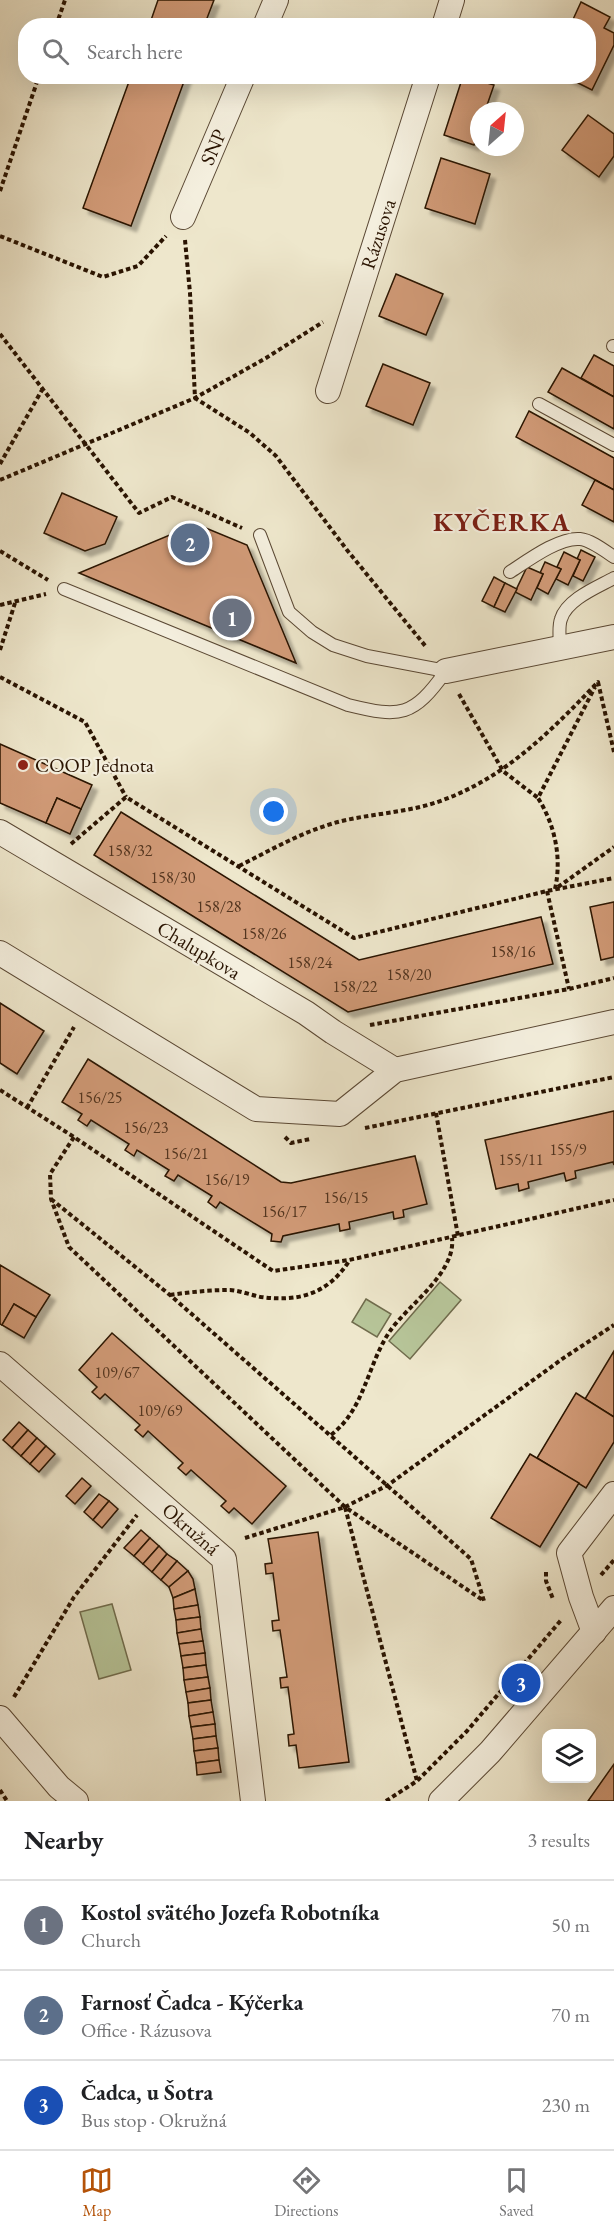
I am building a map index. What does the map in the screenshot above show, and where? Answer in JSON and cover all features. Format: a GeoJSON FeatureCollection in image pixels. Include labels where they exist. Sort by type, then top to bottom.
{"type":"FeatureCollection","features":[{"type":"Feature","properties":{"kind":"street"},"geometry":{"type":"LineString","coordinates":[[268,18],[276,0]]}},
{"type":"Feature","properties":{"kind":"street"},"geometry":{"type":"LineString","coordinates":[[446,18],[452,0]]}},
{"type":"Feature","properties":{"kind":"street","name":"SNP"},"geometry":{"type":"LineString","coordinates":[[183,217],[240,84]]}},
{"type":"Feature","properties":{"kind":"street","name":"Rázusova"},"geometry":{"type":"LineString","coordinates":[[328,391],[425,84]]}},
{"type":"Feature","properties":{"kind":"street"},"geometry":{"type":"LineString","coordinates":[[446,671],[614,637]]}},
{"type":"Feature","properties":{"kind":"street","name":"Chalupkova"},"geometry":{"type":"LineString","coordinates":[[0,832],[306,1013],[395,1070]]}},
{"type":"Feature","properties":{"kind":"street"},"geometry":{"type":"LineString","coordinates":[[0,953],[256,1109],[340,1114],[395,1070],[614,1022]]}},
{"type":"Feature","properties":{"kind":"street","name":"Okružná"},"geometry":{"type":"LineString","coordinates":[[0,1364],[225,1559],[253,1801]]}},
{"type":"Feature","properties":{"kind":"street"},"geometry":{"type":"LineString","coordinates":[[594,1632],[581,1597],[569,1553],[614,1494]]}},
{"type":"Feature","properties":{"kind":"street"},"geometry":{"type":"LineString","coordinates":[[441,1801],[490,1752],[614,1608]]}},
{"type":"Feature","properties":{"kind":"street"},"geometry":{"type":"LineString","coordinates":[[6,1708],[59,1787],[76,1801]]}},
{"type":"Feature","properties":{"kind":"lane"},"geometry":{"type":"LineString","coordinates":[[539,404],[614,445]]}},
{"type":"Feature","properties":{"kind":"lane"},"geometry":{"type":"LineString","coordinates":[[64,590],[348,705],[382,713],[405,712],[431,692],[446,671],[367,656],[333,645],[312,632],[290,612],[260,535]]}},
{"type":"Feature","properties":{"kind":"lane"},"geometry":{"type":"LineString","coordinates":[[510,572],[531,558],[568,540],[581,539],[614,557]]}},
{"type":"Feature","properties":{"kind":"lane"},"geometry":{"type":"LineString","coordinates":[[560,648],[561,619],[566,610],[574,601],[614,578]]}},
{"type":"Feature","properties":{"kind":"path"},"geometry":{"type":"LineString","coordinates":[[59,18],[65,0]]}},
{"type":"Feature","properties":{"kind":"path"},"geometry":{"type":"LineString","coordinates":[[0,191],[36,84]]}},
{"type":"Feature","properties":{"kind":"path"},"geometry":{"type":"LineString","coordinates":[[0,236],[103,276],[138,266],[183,217]]}},
{"type":"Feature","properties":{"kind":"path"},"geometry":{"type":"LineString","coordinates":[[183,217],[190,293],[195,398]]}},
{"type":"Feature","properties":{"kind":"path"},"geometry":{"type":"LineString","coordinates":[[0,480],[195,398],[266,358],[356,300]]}},
{"type":"Feature","properties":{"kind":"path"},"geometry":{"type":"LineString","coordinates":[[0,334],[139,513],[172,497],[260,535]]}},
{"type":"Feature","properties":{"kind":"path"},"geometry":{"type":"LineString","coordinates":[[0,464],[42,390]]}},
{"type":"Feature","properties":{"kind":"path"},"geometry":{"type":"LineString","coordinates":[[195,398],[250,433],[276,456],[347,550],[446,671],[503,771],[538,798],[548,813],[559,855],[555,889]]}},
{"type":"Feature","properties":{"kind":"path"},"geometry":{"type":"LineString","coordinates":[[0,551],[64,590]]}},
{"type":"Feature","properties":{"kind":"path"},"geometry":{"type":"LineString","coordinates":[[0,605],[64,590]]}},
{"type":"Feature","properties":{"kind":"path"},"geometry":{"type":"LineString","coordinates":[[0,650],[16,602]]}},
{"type":"Feature","properties":{"kind":"path"},"geometry":{"type":"LineString","coordinates":[[0,677],[85,722],[126,797],[354,938],[555,889],[614,878]]}},
{"type":"Feature","properties":{"kind":"path"},"geometry":{"type":"LineString","coordinates":[[239,867],[283,843],[331,824],[411,810],[443,800],[503,771],[550,732],[598,682]]}},
{"type":"Feature","properties":{"kind":"path"},"geometry":{"type":"LineString","coordinates":[[598,682],[614,753]]}},
{"type":"Feature","properties":{"kind":"path"},"geometry":{"type":"LineString","coordinates":[[538,798],[598,682]]}},
{"type":"Feature","properties":{"kind":"path"},"geometry":{"type":"LineString","coordinates":[[50,862],[126,797]]}},
{"type":"Feature","properties":{"kind":"path"},"geometry":{"type":"LineString","coordinates":[[555,889],[614,847]]}},
{"type":"Feature","properties":{"kind":"path"},"geometry":{"type":"LineString","coordinates":[[547,891],[569,989]]}},
{"type":"Feature","properties":{"kind":"path"},"geometry":{"type":"LineString","coordinates":[[333,1032],[569,989],[614,978]]}},
{"type":"Feature","properties":{"kind":"path"},"geometry":{"type":"LineString","coordinates":[[27,1108],[87,1006]]}},
{"type":"Feature","properties":{"kind":"path"},"geometry":{"type":"LineString","coordinates":[[358,1129],[614,1077]]}},
{"type":"Feature","properties":{"kind":"path"},"geometry":{"type":"LineString","coordinates":[[0,1090],[273,1271],[349,1260],[614,1200]]}},
{"type":"Feature","properties":{"kind":"path"},"geometry":{"type":"LineString","coordinates":[[436,1113],[458,1236]]}},
{"type":"Feature","properties":{"kind":"path"},"geometry":{"type":"LineString","coordinates":[[284,1136],[291,1143],[313,1138]]}},
{"type":"Feature","properties":{"kind":"path"},"geometry":{"type":"LineString","coordinates":[[51,1198],[170,1295],[471,1559],[484,1601],[345,1507],[69,1247],[51,1198],[50,1174],[74,1137]]}},
{"type":"Feature","properties":{"kind":"path"},"geometry":{"type":"LineString","coordinates":[[331,1435],[350,1417],[388,1333],[428,1290],[446,1263],[451,1252],[452,1238]]}},
{"type":"Feature","properties":{"kind":"path"},"geometry":{"type":"LineString","coordinates":[[170,1295],[232,1290],[288,1299],[306,1295],[329,1285],[339,1276],[349,1260]]}},
{"type":"Feature","properties":{"kind":"path"},"geometry":{"type":"LineString","coordinates":[[245,1538],[345,1507],[388,1485],[565,1357],[614,1325]]}},
{"type":"Feature","properties":{"kind":"path"},"geometry":{"type":"LineString","coordinates":[[345,1507],[417,1781]]}},
{"type":"Feature","properties":{"kind":"path"},"geometry":{"type":"LineString","coordinates":[[6,1708],[74,1597],[139,1513]]}},
{"type":"Feature","properties":{"kind":"path"},"geometry":{"type":"LineString","coordinates":[[386,1801],[417,1781],[467,1731],[581,1597]]}},
{"type":"Feature","properties":{"kind":"path"},"geometry":{"type":"LineString","coordinates":[[0,1790],[7,1801]]}},
{"type":"Feature","properties":{"kind":"green space"},"geometry":{"type":"Polygon","coordinates":[[[440,1282],[461,1300],[410,1359],[389,1341],[440,1282]]]}},
{"type":"Feature","properties":{"kind":"green space"},"geometry":{"type":"Polygon","coordinates":[[[366,1299],[391,1314],[377,1337],[352,1322],[366,1299]]]}},
{"type":"Feature","properties":{"kind":"green space"},"geometry":{"type":"Polygon","coordinates":[[[112,1604],[131,1670],[99,1679],[80,1612],[112,1604]]]}},
{"type":"Feature","properties":{"kind":"building"},"geometry":{"type":"Polygon","coordinates":[[[158,0],[214,0],[207,18],[152,18],[158,0]]]}},
{"type":"Feature","properties":{"kind":"building"},"geometry":{"type":"Polygon","coordinates":[[[581,2],[610,17],[604,28],[614,33],[614,45],[596,82],[596,18],[574,18],[581,2]]]}},
{"type":"Feature","properties":{"kind":"building"},"geometry":{"type":"Polygon","coordinates":[[[128,84],[183,84],[131,226],[83,208],[128,84]]]}},
{"type":"Feature","properties":{"kind":"building"},"geometry":{"type":"Polygon","coordinates":[[[460,84],[494,85],[488,102],[470,102],[470,144],[444,135],[460,84]]]}},
{"type":"Feature","properties":{"kind":"building"},"geometry":{"type":"Polygon","coordinates":[[[580,84],[595,84],[592,90],[580,84]]]}},
{"type":"Feature","properties":{"kind":"building"},"geometry":{"type":"Polygon","coordinates":[[[588,115],[614,134],[614,156],[599,177],[562,150],[588,115]]]}},
{"type":"Feature","properties":{"kind":"building"},"geometry":{"type":"Polygon","coordinates":[[[441,158],[490,174],[475,224],[425,208],[441,158]]]}},
{"type":"Feature","properties":{"kind":"building"},"geometry":{"type":"Polygon","coordinates":[[[396,274],[443,294],[426,335],[379,316],[396,274]]]}},
{"type":"Feature","properties":{"kind":"building"},"geometry":{"type":"Polygon","coordinates":[[[594,355],[614,366],[614,397],[581,378],[594,355]]]}},
{"type":"Feature","properties":{"kind":"building"},"geometry":{"type":"Polygon","coordinates":[[[383,364],[430,383],[413,425],[366,406],[383,364]]]}},
{"type":"Feature","properties":{"kind":"building"},"geometry":{"type":"Polygon","coordinates":[[[562,368],[614,397],[614,429],[548,392],[562,368]]]}},
{"type":"Feature","properties":{"kind":"building"},"geometry":{"type":"Polygon","coordinates":[[[529,411],[614,458],[614,490],[516,437],[529,411]]]}},
{"type":"Feature","properties":{"kind":"building"},"geometry":{"type":"Polygon","coordinates":[[[595,480],[614,490],[614,522],[582,505],[595,480]]]}},
{"type":"Feature","properties":{"kind":"building"},"geometry":{"type":"Polygon","coordinates":[[[62,493],[117,517],[105,544],[85,551],[44,533],[62,493]]]}},
{"type":"Feature","properties":{"kind":"building"},"geometry":{"type":"Polygon","coordinates":[[[196,524],[247,545],[296,663],[79,573],[196,524]]]}},
{"type":"Feature","properties":{"kind":"building"},"geometry":{"type":"Polygon","coordinates":[[[581,550],[595,557],[583,581],[573,576],[580,560],[577,559],[581,550]]]}},
{"type":"Feature","properties":{"kind":"building"},"geometry":{"type":"Polygon","coordinates":[[[564,552],[580,560],[568,585],[556,579],[561,569],[557,567],[564,552]]]}},
{"type":"Feature","properties":{"kind":"building"},"geometry":{"type":"Polygon","coordinates":[[[545,562],[561,569],[548,594],[537,588],[545,562]]]}},
{"type":"Feature","properties":{"kind":"building"},"geometry":{"type":"Polygon","coordinates":[[[527,567],[543,574],[531,600],[515,592],[527,567]]]}},
{"type":"Feature","properties":{"kind":"building"},"geometry":{"type":"Polygon","coordinates":[[[494,577],[505,583],[494,607],[482,601],[494,577]]]}},
{"type":"Feature","properties":{"kind":"building"},"geometry":{"type":"Polygon","coordinates":[[[505,583],[517,589],[505,612],[494,607],[505,583]]]}},
{"type":"Feature","properties":{"kind":"building","name":"COOP Jednota"},"geometry":{"type":"Polygon","coordinates":[[[0,744],[92,785],[81,809],[57,798],[46,823],[0,803],[0,744]]]}},
{"type":"Feature","properties":{"kind":"building"},"geometry":{"type":"Polygon","coordinates":[[[57,798],[81,809],[70,834],[46,823],[57,798]]]}},
{"type":"Feature","properties":{"kind":"building"},"geometry":{"type":"Polygon","coordinates":[[[121,812],[359,960],[541,917],[553,964],[348,1012],[94,855],[121,812]]]}},
{"type":"Feature","properties":{"kind":"building"},"geometry":{"type":"Polygon","coordinates":[[[614,902],[614,957],[601,960],[590,907],[614,902]]]}},
{"type":"Feature","properties":{"kind":"building"},"geometry":{"type":"Polygon","coordinates":[[[0,1003],[44,1031],[17,1074],[0,1063],[0,1003]]]}},
{"type":"Feature","properties":{"kind":"building"},"geometry":{"type":"Polygon","coordinates":[[[88,1059],[281,1182],[291,1183],[415,1156],[427,1204],[403,1210],[404,1217],[394,1219],[393,1212],[349,1222],[350,1229],[340,1231],[339,1224],[283,1236],[281,1242],[271,1241],[272,1234],[220,1202],[216,1208],[208,1202],[212,1196],[178,1175],[174,1181],[165,1176],[169,1170],[137,1150],[134,1156],[125,1150],[129,1144],[91,1120],[87,1126],[78,1120],[82,1114],[62,1102],[88,1059]]]}},
{"type":"Feature","properties":{"kind":"building"},"geometry":{"type":"Polygon","coordinates":[[[614,1111],[614,1165],[613,1162],[575,1171],[576,1178],[566,1181],[564,1173],[528,1182],[529,1188],[519,1191],[518,1184],[496,1189],[485,1140],[614,1111]]]}},
{"type":"Feature","properties":{"kind":"building"},"geometry":{"type":"Polygon","coordinates":[[[0,1265],[50,1295],[36,1317],[14,1304],[2,1325],[0,1324],[0,1265]]]}},
{"type":"Feature","properties":{"kind":"building"},"geometry":{"type":"Polygon","coordinates":[[[14,1304],[36,1317],[24,1338],[2,1325],[14,1304]]]}},
{"type":"Feature","properties":{"kind":"building"},"geometry":{"type":"Polygon","coordinates":[[[112,1333],[286,1486],[252,1524],[234,1508],[229,1513],[221,1506],[226,1501],[191,1470],[186,1475],[178,1468],[183,1463],[148,1431],[143,1437],[135,1430],[140,1425],[105,1394],[100,1399],[92,1392],[97,1387],[79,1370],[112,1333]]]}},
{"type":"Feature","properties":{"kind":"building"},"geometry":{"type":"Polygon","coordinates":[[[614,1351],[614,1417],[585,1399],[614,1351]]]}},
{"type":"Feature","properties":{"kind":"building"},"geometry":{"type":"Polygon","coordinates":[[[576,1393],[614,1417],[614,1442],[586,1488],[537,1458],[576,1393]]]}},
{"type":"Feature","properties":{"kind":"building"},"geometry":{"type":"Polygon","coordinates":[[[19,1422],[28,1430],[12,1448],[3,1440],[19,1422]]]}},
{"type":"Feature","properties":{"kind":"building"},"geometry":{"type":"Polygon","coordinates":[[[28,1430],[37,1438],[21,1456],[12,1448],[28,1430]]]}},
{"type":"Feature","properties":{"kind":"building"},"geometry":{"type":"Polygon","coordinates":[[[37,1438],[46,1446],[30,1464],[21,1456],[37,1438]]]}},
{"type":"Feature","properties":{"kind":"building"},"geometry":{"type":"Polygon","coordinates":[[[46,1446],[55,1454],[39,1472],[30,1464],[46,1446]]]}},
{"type":"Feature","properties":{"kind":"building"},"geometry":{"type":"Polygon","coordinates":[[[530,1454],[579,1483],[540,1547],[491,1518],[530,1454]]]}},
{"type":"Feature","properties":{"kind":"building"},"geometry":{"type":"Polygon","coordinates":[[[82,1478],[91,1486],[75,1504],[66,1496],[82,1478]]]}},
{"type":"Feature","properties":{"kind":"building"},"geometry":{"type":"Polygon","coordinates":[[[99,1494],[109,1501],[93,1520],[84,1512],[99,1494]]]}},
{"type":"Feature","properties":{"kind":"building"},"geometry":{"type":"Polygon","coordinates":[[[109,1501],[118,1509],[102,1528],[93,1520],[109,1501]]]}},
{"type":"Feature","properties":{"kind":"building"},"geometry":{"type":"Polygon","coordinates":[[[141,1530],[150,1538],[134,1556],[124,1548],[141,1530]]]}},
{"type":"Feature","properties":{"kind":"building"},"geometry":{"type":"Polygon","coordinates":[[[318,1532],[349,1762],[299,1768],[296,1745],[289,1746],[288,1735],[294,1734],[288,1687],[281,1688],[280,1678],[287,1677],[280,1630],[273,1631],[272,1621],[279,1620],[273,1573],[266,1574],[265,1564],[272,1563],[268,1539],[318,1532]]]}},
{"type":"Feature","properties":{"kind":"building"},"geometry":{"type":"Polygon","coordinates":[[[150,1538],[159,1546],[143,1564],[134,1556],[150,1538]]]}},
{"type":"Feature","properties":{"kind":"building"},"geometry":{"type":"Polygon","coordinates":[[[159,1546],[167,1554],[152,1572],[143,1564],[159,1546]]]}},
{"type":"Feature","properties":{"kind":"building"},"geometry":{"type":"Polygon","coordinates":[[[167,1554],[177,1561],[161,1580],[152,1572],[167,1554]]]}},
{"type":"Feature","properties":{"kind":"building"},"geometry":{"type":"Polygon","coordinates":[[[177,1561],[188,1571],[169,1587],[161,1580],[177,1561]]]}},
{"type":"Feature","properties":{"kind":"building"},"geometry":{"type":"Polygon","coordinates":[[[188,1571],[195,1589],[173,1598],[169,1587],[188,1571]]]}},
{"type":"Feature","properties":{"kind":"building"},"geometry":{"type":"Polygon","coordinates":[[[195,1589],[198,1605],[174,1609],[173,1598],[195,1589]]]}},
{"type":"Feature","properties":{"kind":"building"},"geometry":{"type":"Polygon","coordinates":[[[198,1605],[200,1617],[176,1620],[174,1609],[198,1605]]]}},
{"type":"Feature","properties":{"kind":"building"},"geometry":{"type":"Polygon","coordinates":[[[200,1617],[201,1629],[177,1633],[176,1620],[200,1617]]]}},
{"type":"Feature","properties":{"kind":"building"},"geometry":{"type":"Polygon","coordinates":[[[201,1629],[203,1641],[179,1644],[177,1633],[201,1629]]]}},
{"type":"Feature","properties":{"kind":"building"},"geometry":{"type":"Polygon","coordinates":[[[203,1641],[205,1653],[181,1656],[179,1644],[203,1641]]]}},
{"type":"Feature","properties":{"kind":"building"},"geometry":{"type":"Polygon","coordinates":[[[205,1653],[206,1665],[183,1668],[181,1656],[205,1653]]]}},
{"type":"Feature","properties":{"kind":"building"},"geometry":{"type":"Polygon","coordinates":[[[206,1665],[208,1677],[184,1680],[183,1668],[206,1665]]]}},
{"type":"Feature","properties":{"kind":"building"},"geometry":{"type":"Polygon","coordinates":[[[208,1677],[210,1688],[186,1692],[184,1680],[208,1677]]]}},
{"type":"Feature","properties":{"kind":"building"},"geometry":{"type":"Polygon","coordinates":[[[210,1688],[211,1700],[188,1703],[186,1692],[210,1688]]]}},
{"type":"Feature","properties":{"kind":"building"},"geometry":{"type":"Polygon","coordinates":[[[211,1700],[213,1712],[189,1716],[188,1703],[211,1700]]]}},
{"type":"Feature","properties":{"kind":"building"},"geometry":{"type":"Polygon","coordinates":[[[213,1712],[215,1724],[191,1727],[189,1716],[213,1712]]]}},
{"type":"Feature","properties":{"kind":"building"},"geometry":{"type":"Polygon","coordinates":[[[215,1724],[216,1736],[193,1739],[191,1727],[215,1724]]]}},
{"type":"Feature","properties":{"kind":"building"},"geometry":{"type":"Polygon","coordinates":[[[216,1736],[218,1748],[194,1751],[193,1739],[216,1736]]]}},
{"type":"Feature","properties":{"kind":"building"},"geometry":{"type":"Polygon","coordinates":[[[218,1748],[219,1760],[196,1763],[194,1751],[218,1748]]]}},
{"type":"Feature","properties":{"kind":"building"},"geometry":{"type":"Polygon","coordinates":[[[219,1760],[221,1772],[197,1775],[196,1763],[219,1760]]]}},
{"type":"Feature","properties":{"kind":"building"},"geometry":{"type":"Polygon","coordinates":[[[614,1764],[614,1801],[588,1801],[614,1764]]]}},
{"type":"Feature","properties":{"kind":"place","name":"Farnosť Čadca - Kýčerka"},"geometry":{"type":"Point","coordinates":[190,543]}},
{"type":"Feature","properties":{"kind":"place","name":"Kostol svätého Jozefa Robotníka"},"geometry":{"type":"Point","coordinates":[232,618]}},
{"type":"Feature","properties":{"kind":"place","name":"COOP Jednota"},"geometry":{"type":"Point","coordinates":[23,765]}},
{"type":"Feature","properties":{"kind":"place","name":"Čadca, u Šotra"},"geometry":{"type":"Point","coordinates":[521,1683]}},
{"type":"Feature","properties":{"kind":"district","name":"KYČERKA"},"geometry":{"type":"Point","coordinates":[502,522]}}]}
